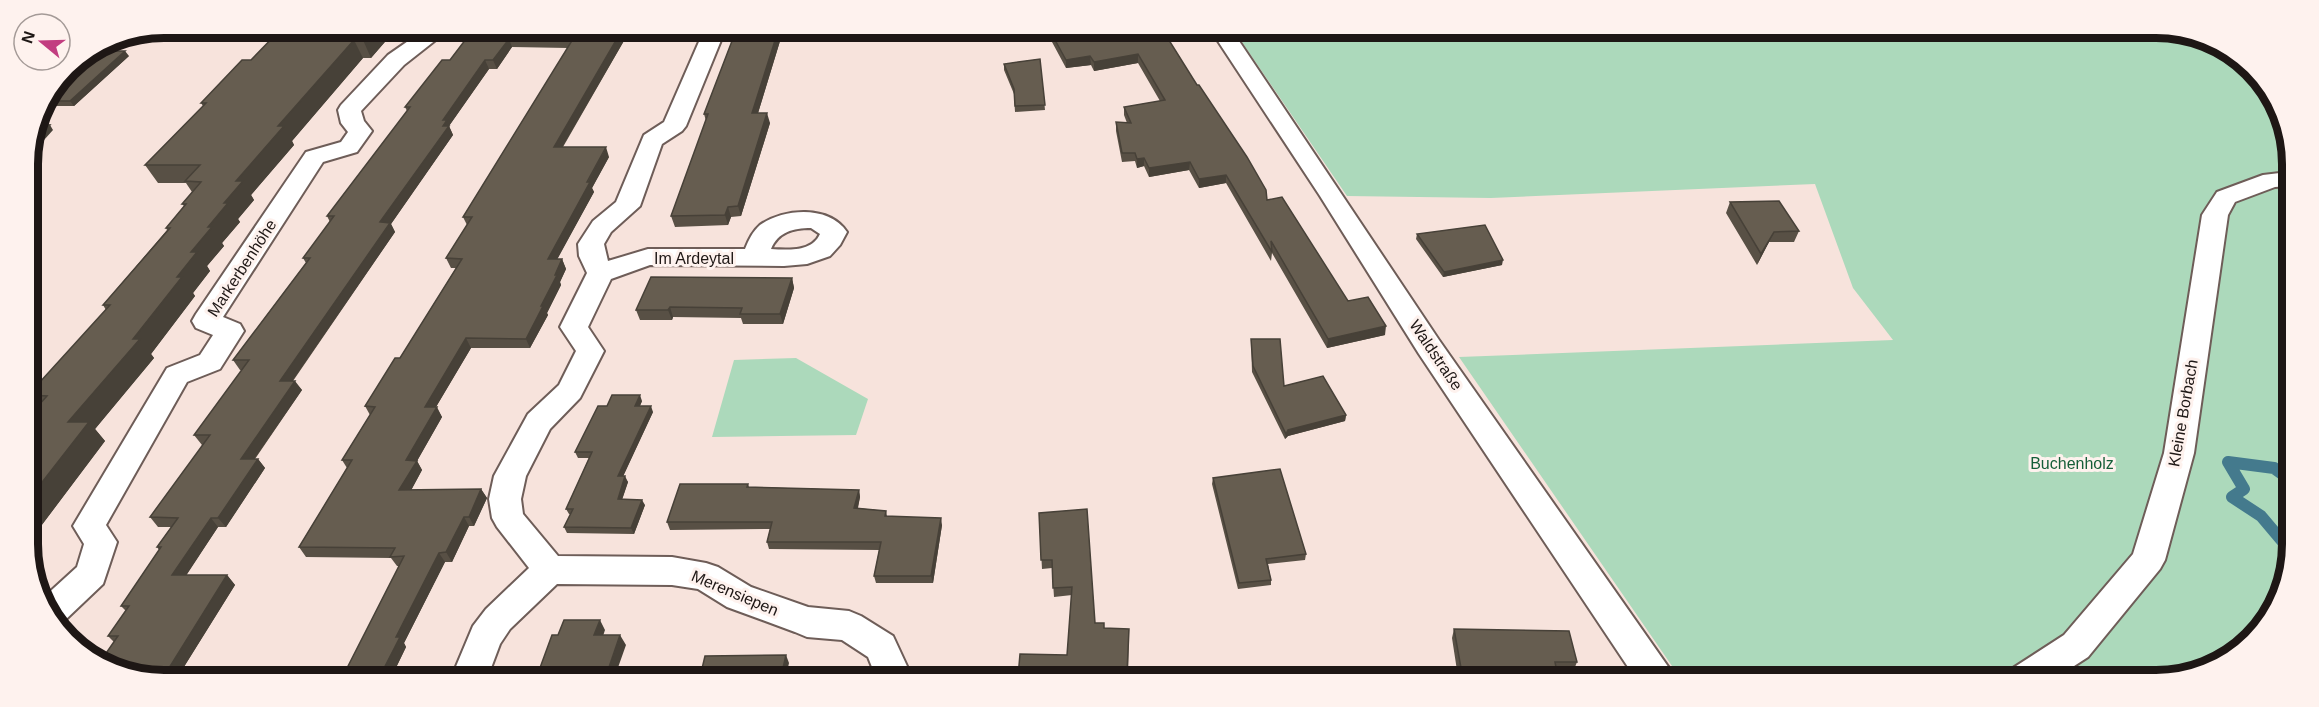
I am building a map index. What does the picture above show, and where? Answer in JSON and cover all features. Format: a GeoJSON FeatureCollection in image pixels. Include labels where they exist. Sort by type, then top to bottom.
{"type":"FeatureCollection","features":[{"type":"Feature","properties":{"kind":"street","name":"Markerbenhöhe"},"geometry":{"type":"LineString","coordinates":[[56,607],[91,574],[101,542],[89,526],[177,375],[210,362],[230,331],[206,321],[314,157],[349,147],[360,131],[352,123],[349,110],[396,60],[426,38]]}},
{"type":"Feature","properties":{"kind":"street"},"geometry":{"type":"LineString","coordinates":[[472,670],[485,638],[498,619],[549,570],[508,518],[505,499],[510,476],[539,422],[570,391],[590,351],[574,327],[600,273],[592,256],[591,243],[608,221],[627,206],[652,140],[674,126],[712,38]]}},
{"type":"Feature","properties":{"kind":"street","name":"Waldstraße"},"geometry":{"type":"LineString","coordinates":[[1226,38],[1332,196],[1429,347],[1649,669]]}},
{"type":"Feature","properties":{"kind":"street","name":"Kleine Borbach"},"geometry":{"type":"LineString","coordinates":[[2042,669],[2076,646],[2148,560],[2179,453],[2215,215],[2226,197],[2272,180],[2282,179]]}},
{"type":"Feature","properties":{"kind":"street","name":"Im Ardeytal"},"geometry":{"type":"LineString","coordinates":[[600,273],[648,257],[755,257]]}},
{"type":"Feature","properties":{"kind":"street","name":"Merensiepen"},"geometry":{"type":"LineString","coordinates":[[549,570],[672,571],[706,578],[740,597],[807,622],[849,626],[881,647],[891,670]]}},
{"type":"Feature","properties":{"kind":"green space","name":"Buchenholz"},"geometry":{"type":"Polygon","coordinates":[[[1239,38],[2155,38],[2188,42],[2203,47],[2225,59],[2250,81],[2268,108],[2279,139],[2282,164],[2282,543],[2277,576],[2272,591],[2265,606],[2250,626],[2232,643],[2203,660],[2180,667],[2163,669],[1674,669],[1459,357],[1893,340],[1853,288],[1815,184],[1491,198],[1347,196],[1239,38]]]}},
{"type":"Feature","properties":{"kind":"green space"},"geometry":{"type":"Polygon","coordinates":[[[796,358],[868,399],[856,435],[712,437],[734,360],[796,358]]]}},
{"type":"Feature","properties":{"kind":"building"},"geometry":{"type":"Polygon","coordinates":[[[272,38],[365,38],[354,40],[278,126],[284,126],[236,181],[243,181],[224,203],[228,203],[191,252],[197,252],[177,277],[182,277],[133,339],[140,339],[68,422],[89,422],[38,487],[38,406],[47,396],[38,396],[38,384],[110,305],[103,305],[170,228],[166,228],[201,182],[185,181],[200,165],[145,165],[206,103],[201,103],[242,60],[251,60],[272,38]]]}},
{"type":"Feature","properties":{"kind":"building"},"geometry":{"type":"Polygon","coordinates":[[[617,38],[554,147],[606,147],[587,182],[590,182],[548,259],[562,259],[555,275],[557,275],[526,339],[466,338],[425,407],[437,407],[406,460],[417,461],[399,490],[481,489],[469,517],[464,517],[446,552],[439,553],[396,637],[400,637],[383,670],[346,670],[404,556],[390,557],[395,548],[299,547],[352,460],[342,460],[375,407],[365,406],[395,358],[400,358],[462,259],[446,258],[472,217],[463,217],[573,39],[509,39],[493,60],[485,60],[443,120],[447,120],[443,126],[449,126],[380,222],[390,223],[280,381],[295,381],[241,459],[258,459],[218,518],[211,518],[172,575],[227,575],[169,668],[181,668],[180,670],[131,665],[105,655],[118,636],[108,636],[129,606],[121,606],[161,547],[157,547],[178,518],[150,517],[210,435],[194,435],[249,360],[233,360],[310,258],[303,258],[334,216],[327,216],[410,107],[405,107],[442,60],[450,60],[466,39],[617,38]]]}},
{"type":"Feature","properties":{"kind":"building"},"geometry":{"type":"Polygon","coordinates":[[[733,38],[776,38],[752,113],[767,113],[738,206],[728,207],[725,215],[671,216],[708,114],[704,114],[733,38]]]}},
{"type":"Feature","properties":{"kind":"building"},"geometry":{"type":"Polygon","coordinates":[[[1054,38],[1168,38],[1247,157],[1266,190],[1267,200],[1282,197],[1348,301],[1368,297],[1386,326],[1328,339],[1271,241],[1272,252],[1226,175],[1199,179],[1190,162],[1149,168],[1144,158],[1137,159],[1135,153],[1122,153],[1116,122],[1131,123],[1124,107],[1165,100],[1138,54],[1094,62],[1090,56],[1066,60],[1054,38]]]}},
{"type":"Feature","properties":{"kind":"building"},"geometry":{"type":"Polygon","coordinates":[[[108,51],[125,51],[70,101],[54,101],[81,69],[101,54],[108,51]]]}},
{"type":"Feature","properties":{"kind":"building"},"geometry":{"type":"Polygon","coordinates":[[[1040,59],[1045,105],[1015,106],[1014,89],[1004,64],[1040,59]]]}},
{"type":"Feature","properties":{"kind":"building"},"geometry":{"type":"Polygon","coordinates":[[[44,125],[50,125],[41,134],[44,125]]]}},
{"type":"Feature","properties":{"kind":"building"},"geometry":{"type":"Polygon","coordinates":[[[1779,201],[1799,231],[1774,232],[1761,254],[1730,202],[1779,201]]]}},
{"type":"Feature","properties":{"kind":"building"},"geometry":{"type":"Polygon","coordinates":[[[1485,225],[1503,260],[1444,272],[1417,234],[1485,225]]]}},
{"type":"Feature","properties":{"kind":"building"},"geometry":{"type":"Polygon","coordinates":[[[651,277],[792,278],[780,314],[740,314],[742,308],[670,307],[668,310],[636,310],[651,277]]]}},
{"type":"Feature","properties":{"kind":"building"},"geometry":{"type":"Polygon","coordinates":[[[1251,339],[1280,339],[1284,386],[1323,376],[1346,415],[1288,430],[1286,434],[1253,366],[1251,339]]]}},
{"type":"Feature","properties":{"kind":"building"},"geometry":{"type":"Polygon","coordinates":[[[612,395],[640,395],[635,406],[651,406],[618,476],[625,476],[618,499],[642,500],[631,528],[564,527],[573,509],[566,509],[592,452],[575,452],[598,406],[607,406],[612,395]]]}},
{"type":"Feature","properties":{"kind":"building"},"geometry":{"type":"Polygon","coordinates":[[[1280,469],[1306,554],[1266,559],[1271,580],[1239,583],[1213,478],[1280,469]]]}},
{"type":"Feature","properties":{"kind":"building"},"geometry":{"type":"Polygon","coordinates":[[[680,484],[748,484],[747,487],[859,490],[854,508],[886,511],[885,516],[941,518],[931,576],[874,576],[881,542],[767,542],[772,522],[667,522],[680,484]]]}},
{"type":"Feature","properties":{"kind":"building"},"geometry":{"type":"Polygon","coordinates":[[[1087,509],[1095,623],[1104,623],[1104,628],[1129,629],[1127,670],[1019,670],[1020,654],[1067,655],[1072,587],[1053,588],[1052,560],[1041,560],[1039,513],[1087,509]]]}},
{"type":"Feature","properties":{"kind":"building"},"geometry":{"type":"Polygon","coordinates":[[[564,620],[600,620],[594,635],[620,635],[608,670],[539,670],[552,635],[558,635],[564,620]]]}},
{"type":"Feature","properties":{"kind":"building"},"geometry":{"type":"Polygon","coordinates":[[[1454,629],[1569,631],[1577,662],[1555,662],[1556,669],[1461,668],[1454,629]]]}},
{"type":"Feature","properties":{"kind":"building"},"geometry":{"type":"Polygon","coordinates":[[[786,655],[783,670],[702,670],[705,656],[786,655]]]}},
{"type":"Feature","properties":{"kind":"waterway"},"geometry":{"type":"LineString","coordinates":[[2282,474],[2274,468],[2228,462],[2244,489],[2232,497],[2261,516],[2282,541]]}}]}
